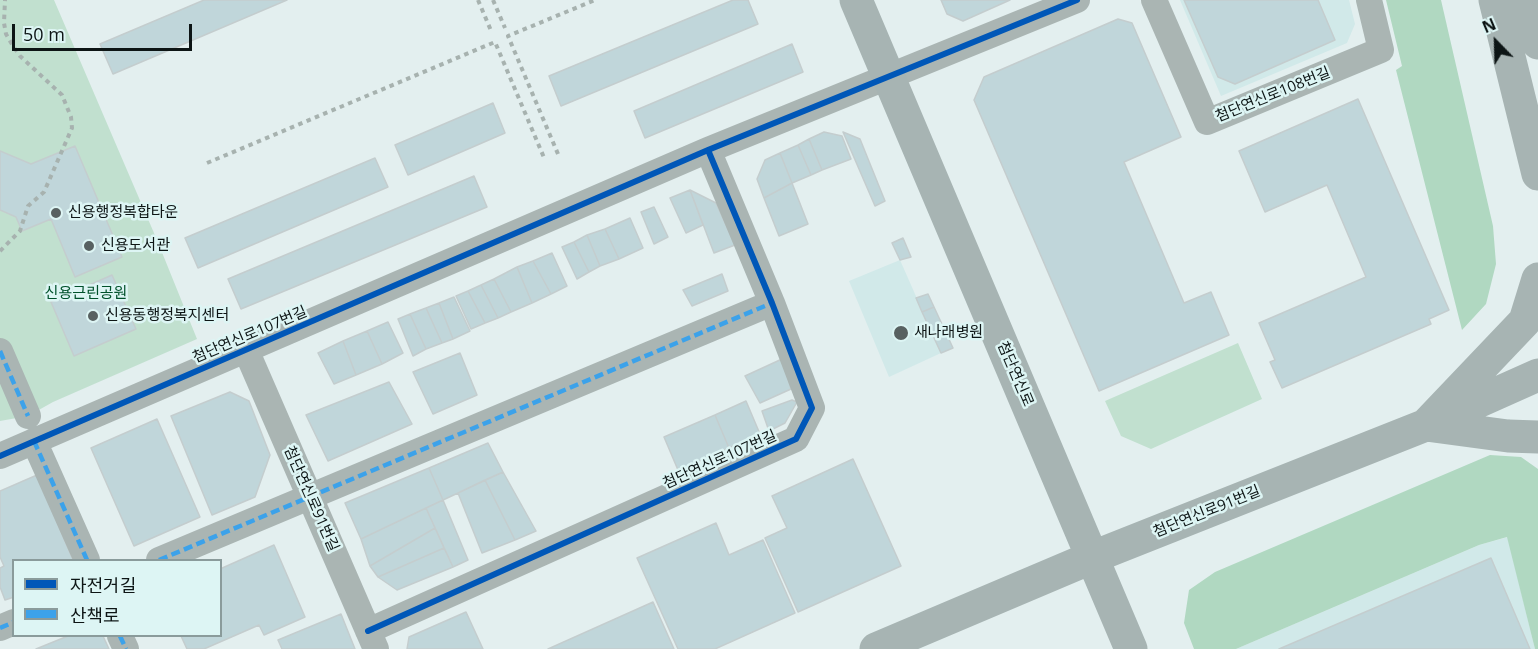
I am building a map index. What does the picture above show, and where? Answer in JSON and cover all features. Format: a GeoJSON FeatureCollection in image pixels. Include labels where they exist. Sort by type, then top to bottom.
{"type":"FeatureCollection","features":[{"type":"Feature","properties":{"kind":"street","name":"첨단연신로"},"geometry":{"type":"LineString","coordinates":[[856,0],[1131,649]]}},
{"type":"Feature","properties":{"kind":"street"},"geometry":{"type":"LineString","coordinates":[[888,76],[1077,0]]}},
{"type":"Feature","properties":{"kind":"street","name":"첨단연신로108번길"},"geometry":{"type":"LineString","coordinates":[[1154,0],[1207,122],[1381,50],[1370,0]]}},
{"type":"Feature","properties":{"kind":"street"},"geometry":{"type":"LineString","coordinates":[[1496,0],[1537,166]]}},
{"type":"Feature","properties":{"kind":"street"},"geometry":{"type":"LineString","coordinates":[[1528,0],[1538,43]]}},
{"type":"Feature","properties":{"kind":"street","name":"첨단연신로107번길"},"geometry":{"type":"LineString","coordinates":[[0,456],[708,150],[888,76]]}},
{"type":"Feature","properties":{"kind":"street","name":"첨단연신로107번길"},"geometry":{"type":"LineString","coordinates":[[372,640],[796,439],[812,408],[772,303],[708,150]]}},
{"type":"Feature","properties":{"kind":"street"},"geometry":{"type":"LineString","coordinates":[[1426,425],[1525,321],[1538,279]]}},
{"type":"Feature","properties":{"kind":"street"},"geometry":{"type":"LineString","coordinates":[[164,559],[772,303]]}},
{"type":"Feature","properties":{"kind":"street","name":"첨단연신로91번길"},"geometry":{"type":"LineString","coordinates":[[246,350],[372,640]]}},
{"type":"Feature","properties":{"kind":"street"},"geometry":{"type":"LineString","coordinates":[[0,351],[28,416]]}},
{"type":"Feature","properties":{"kind":"street","name":"첨단연신로91번길"},"geometry":{"type":"LineString","coordinates":[[876,649],[1093,557],[1426,425],[1538,375]]}},
{"type":"Feature","properties":{"kind":"street"},"geometry":{"type":"LineString","coordinates":[[1426,425],[1508,436],[1538,436]]}},
{"type":"Feature","properties":{"kind":"street"},"geometry":{"type":"LineString","coordinates":[[34,441],[86,559]]}},
{"type":"Feature","properties":{"kind":"path"},"geometry":{"type":"LineString","coordinates":[[0,251],[20,231],[28,207],[44,192],[72,128],[71,117],[62,95],[20,56],[6,34],[5,0]]}},
{"type":"Feature","properties":{"kind":"path"},"geometry":{"type":"LineString","coordinates":[[478,0],[492,33]]}},
{"type":"Feature","properties":{"kind":"path"},"geometry":{"type":"LineString","coordinates":[[493,0],[505,28]]}},
{"type":"Feature","properties":{"kind":"path"},"geometry":{"type":"LineString","coordinates":[[558,154],[508,36],[595,0]]}},
{"type":"Feature","properties":{"kind":"path"},"geometry":{"type":"LineString","coordinates":[[207,163],[495,42],[545,160]]}},
{"type":"Feature","properties":{"kind":"shaded area"},"geometry":{"type":"Polygon","coordinates":[[[1180,0],[1349,0],[1355,24],[1347,43],[1221,96],[1180,0]]]}},
{"type":"Feature","properties":{"kind":"shaded area","name":"새나래병원"},"geometry":{"type":"Polygon","coordinates":[[[900,260],[941,353],[889,377],[849,281],[900,260]]]}},
{"type":"Feature","properties":{"kind":"shaded area"},"geometry":{"type":"Polygon","coordinates":[[[1508,537],[1535,649],[1236,649],[1479,545],[1508,537]]]}},
{"type":"Feature","properties":{"kind":"green space","name":"신용근린공원"},"geometry":{"type":"Polygon","coordinates":[[[0,0],[54,0],[197,339],[53,402],[28,416],[0,421],[0,0]]]}},
{"type":"Feature","properties":{"kind":"green space"},"geometry":{"type":"Polygon","coordinates":[[[1386,0],[1441,0],[1493,226],[1496,264],[1486,304],[1462,330],[1396,70],[1402,66],[1386,0]]]}},
{"type":"Feature","properties":{"kind":"green space"},"geometry":{"type":"Polygon","coordinates":[[[1238,343],[1262,399],[1151,449],[1121,436],[1105,401],[1238,343]]]}},
{"type":"Feature","properties":{"kind":"green space"},"geometry":{"type":"Polygon","coordinates":[[[1490,455],[1521,457],[1538,469],[1538,649],[1535,649],[1507,537],[1479,545],[1236,649],[1194,649],[1184,623],[1189,590],[1215,572],[1490,455]]]}},
{"type":"Feature","properties":{"kind":"building"},"geometry":{"type":"Polygon","coordinates":[[[204,0],[287,0],[113,74],[100,44],[204,0]]]}},
{"type":"Feature","properties":{"kind":"building"},"geometry":{"type":"Polygon","coordinates":[[[733,0],[748,0],[758,24],[561,106],[549,76],[733,0]]]}},
{"type":"Feature","properties":{"kind":"building"},"geometry":{"type":"Polygon","coordinates":[[[941,0],[1010,0],[963,21],[947,14],[941,0]]]}},
{"type":"Feature","properties":{"kind":"building"},"geometry":{"type":"Polygon","coordinates":[[[1184,0],[1318,0],[1335,40],[1235,84],[1218,77],[1184,0]]]}},
{"type":"Feature","properties":{"kind":"building"},"geometry":{"type":"Polygon","coordinates":[[[1118,19],[1132,23],[1181,137],[1124,162],[1184,303],[1211,292],[1229,335],[1099,391],[974,100],[984,77],[1118,19]]]}},
{"type":"Feature","properties":{"kind":"building"},"geometry":{"type":"Polygon","coordinates":[[[792,44],[803,72],[645,138],[634,111],[792,44]]]}},
{"type":"Feature","properties":{"kind":"building"},"geometry":{"type":"Polygon","coordinates":[[[1358,99],[1449,310],[1429,319],[1431,324],[1282,388],[1270,362],[1275,360],[1259,323],[1366,277],[1327,185],[1265,212],[1239,151],[1358,99]]]}},
{"type":"Feature","properties":{"kind":"building"},"geometry":{"type":"Polygon","coordinates":[[[493,103],[505,133],[408,175],[395,145],[493,103]]]}},
{"type":"Feature","properties":{"kind":"building"},"geometry":{"type":"Polygon","coordinates":[[[824,132],[842,136],[851,159],[822,170],[809,139],[824,132]]]}},
{"type":"Feature","properties":{"kind":"building"},"geometry":{"type":"Polygon","coordinates":[[[843,132],[860,139],[885,201],[875,206],[843,132]]]}},
{"type":"Feature","properties":{"kind":"building"},"geometry":{"type":"Polygon","coordinates":[[[809,139],[822,170],[811,175],[798,145],[809,139]]]}},
{"type":"Feature","properties":{"kind":"building"},"geometry":{"type":"Polygon","coordinates":[[[798,145],[811,175],[792,183],[780,153],[798,145]]]}},
{"type":"Feature","properties":{"kind":"building","name":"신용행정복합타운"},"geometry":{"type":"Polygon","coordinates":[[[75,146],[122,257],[75,277],[51,219],[22,231],[16,217],[0,210],[0,151],[31,164],[75,146]]]}},
{"type":"Feature","properties":{"kind":"building"},"geometry":{"type":"Polygon","coordinates":[[[780,153],[792,183],[764,198],[757,179],[765,160],[780,153]]]}},
{"type":"Feature","properties":{"kind":"building"},"geometry":{"type":"Polygon","coordinates":[[[375,158],[388,187],[198,268],[185,238],[375,158]]]}},
{"type":"Feature","properties":{"kind":"building"},"geometry":{"type":"Polygon","coordinates":[[[474,176],[487,207],[241,309],[228,279],[474,176]]]}},
{"type":"Feature","properties":{"kind":"building"},"geometry":{"type":"Polygon","coordinates":[[[792,183],[808,224],[779,236],[764,198],[792,183]]]}},
{"type":"Feature","properties":{"kind":"building"},"geometry":{"type":"Polygon","coordinates":[[[690,190],[716,203],[735,245],[714,253],[690,190]]]}},
{"type":"Feature","properties":{"kind":"building"},"geometry":{"type":"Polygon","coordinates":[[[690,190],[703,225],[686,233],[670,198],[690,190]]]}},
{"type":"Feature","properties":{"kind":"building"},"geometry":{"type":"Polygon","coordinates":[[[654,207],[668,237],[654,244],[641,212],[654,207]]]}},
{"type":"Feature","properties":{"kind":"building"},"geometry":{"type":"Polygon","coordinates":[[[630,218],[643,248],[619,259],[605,229],[630,218]]]}},
{"type":"Feature","properties":{"kind":"building"},"geometry":{"type":"Polygon","coordinates":[[[605,229],[619,259],[600,266],[587,235],[605,229]]]}},
{"type":"Feature","properties":{"kind":"building"},"geometry":{"type":"Polygon","coordinates":[[[587,235],[600,266],[589,272],[574,242],[587,235]]]}},
{"type":"Feature","properties":{"kind":"building"},"geometry":{"type":"Polygon","coordinates":[[[903,238],[911,257],[900,260],[892,243],[903,238]]]}},
{"type":"Feature","properties":{"kind":"building"},"geometry":{"type":"Polygon","coordinates":[[[574,242],[589,272],[577,279],[562,247],[574,242]]]}},
{"type":"Feature","properties":{"kind":"building"},"geometry":{"type":"Polygon","coordinates":[[[552,253],[567,286],[551,294],[533,261],[552,253]]]}},
{"type":"Feature","properties":{"kind":"building"},"geometry":{"type":"Polygon","coordinates":[[[533,261],[551,294],[532,303],[517,267],[533,261]]]}},
{"type":"Feature","properties":{"kind":"building"},"geometry":{"type":"Polygon","coordinates":[[[517,267],[532,303],[511,312],[494,279],[517,267]]]}},
{"type":"Feature","properties":{"kind":"building"},"geometry":{"type":"Polygon","coordinates":[[[722,274],[728,291],[692,306],[683,290],[722,274]]]}},
{"type":"Feature","properties":{"kind":"building","name":"신용동행정복지센터"},"geometry":{"type":"Polygon","coordinates":[[[112,275],[136,329],[74,356],[51,302],[112,275]]]}},
{"type":"Feature","properties":{"kind":"building"},"geometry":{"type":"Polygon","coordinates":[[[494,279],[511,312],[498,318],[481,285],[494,279]]]}},
{"type":"Feature","properties":{"kind":"building"},"geometry":{"type":"Polygon","coordinates":[[[481,285],[498,318],[485,323],[468,291],[481,285]]]}},
{"type":"Feature","properties":{"kind":"building"},"geometry":{"type":"Polygon","coordinates":[[[468,291],[485,323],[471,329],[456,296],[468,291]]]}},
{"type":"Feature","properties":{"kind":"building"},"geometry":{"type":"Polygon","coordinates":[[[928,294],[934,307],[922,312],[916,298],[928,294]]]}},
{"type":"Feature","properties":{"kind":"building"},"geometry":{"type":"Polygon","coordinates":[[[454,297],[470,331],[453,339],[439,303],[454,297]]]}},
{"type":"Feature","properties":{"kind":"building"},"geometry":{"type":"Polygon","coordinates":[[[439,303],[453,339],[442,343],[426,308],[439,303]]]}},
{"type":"Feature","properties":{"kind":"building"},"geometry":{"type":"Polygon","coordinates":[[[934,307],[953,348],[941,353],[922,312],[934,307]]]}},
{"type":"Feature","properties":{"kind":"building"},"geometry":{"type":"Polygon","coordinates":[[[426,308],[442,343],[426,349],[410,314],[426,308]]]}},
{"type":"Feature","properties":{"kind":"building"},"geometry":{"type":"Polygon","coordinates":[[[410,314],[426,349],[413,356],[398,319],[410,314]]]}},
{"type":"Feature","properties":{"kind":"building"},"geometry":{"type":"Polygon","coordinates":[[[388,322],[403,353],[382,364],[367,331],[388,322]]]}},
{"type":"Feature","properties":{"kind":"building"},"geometry":{"type":"Polygon","coordinates":[[[367,331],[382,364],[356,375],[343,341],[367,331]]]}},
{"type":"Feature","properties":{"kind":"building"},"geometry":{"type":"Polygon","coordinates":[[[343,341],[356,375],[334,384],[318,353],[343,341]]]}},
{"type":"Feature","properties":{"kind":"building"},"geometry":{"type":"Polygon","coordinates":[[[460,353],[477,395],[433,414],[413,372],[460,353]]]}},
{"type":"Feature","properties":{"kind":"building"},"geometry":{"type":"Polygon","coordinates":[[[782,359],[791,389],[760,403],[745,376],[782,359]]]}},
{"type":"Feature","properties":{"kind":"building"},"geometry":{"type":"Polygon","coordinates":[[[389,382],[412,424],[328,461],[306,415],[389,382]]]}},
{"type":"Feature","properties":{"kind":"building"},"geometry":{"type":"Polygon","coordinates":[[[230,392],[249,401],[270,455],[255,497],[212,515],[171,416],[230,392]]]}},
{"type":"Feature","properties":{"kind":"building"},"geometry":{"type":"Polygon","coordinates":[[[792,400],[797,402],[785,423],[769,431],[762,411],[792,400]]]}},
{"type":"Feature","properties":{"kind":"building"},"geometry":{"type":"Polygon","coordinates":[[[746,401],[760,434],[729,448],[715,415],[746,401]]]}},
{"type":"Feature","properties":{"kind":"building"},"geometry":{"type":"Polygon","coordinates":[[[715,415],[729,448],[678,470],[664,437],[715,415]]]}},
{"type":"Feature","properties":{"kind":"building"},"geometry":{"type":"Polygon","coordinates":[[[157,419],[200,517],[134,546],[91,448],[157,419]]]}},
{"type":"Feature","properties":{"kind":"building"},"geometry":{"type":"Polygon","coordinates":[[[488,443],[503,472],[443,500],[429,468],[488,443]]]}},
{"type":"Feature","properties":{"kind":"building"},"geometry":{"type":"Polygon","coordinates":[[[853,459],[901,566],[798,612],[765,538],[787,528],[772,496],[853,459]]]}},
{"type":"Feature","properties":{"kind":"building"},"geometry":{"type":"Polygon","coordinates":[[[429,468],[443,500],[361,539],[345,503],[429,468]]]}},
{"type":"Feature","properties":{"kind":"building"},"geometry":{"type":"Polygon","coordinates":[[[503,472],[536,531],[515,540],[485,480],[503,472]]]}},
{"type":"Feature","properties":{"kind":"building"},"geometry":{"type":"Polygon","coordinates":[[[37,475],[73,559],[12,559],[12,598],[5,600],[0,587],[0,568],[4,566],[0,557],[0,491],[37,475]]]}},
{"type":"Feature","properties":{"kind":"building"},"geometry":{"type":"Polygon","coordinates":[[[485,480],[515,540],[482,553],[458,493],[485,480]]]}},
{"type":"Feature","properties":{"kind":"building"},"geometry":{"type":"Polygon","coordinates":[[[443,500],[468,560],[453,567],[426,508],[443,500]]]}},
{"type":"Feature","properties":{"kind":"building"},"geometry":{"type":"Polygon","coordinates":[[[426,508],[435,528],[370,566],[361,539],[426,508]]]}},
{"type":"Feature","properties":{"kind":"building"},"geometry":{"type":"Polygon","coordinates":[[[716,523],[729,555],[763,540],[795,613],[715,649],[678,649],[637,558],[716,523]]]}},
{"type":"Feature","properties":{"kind":"building"},"geometry":{"type":"Polygon","coordinates":[[[435,528],[444,548],[378,577],[370,566],[435,528]]]}},
{"type":"Feature","properties":{"kind":"building"},"geometry":{"type":"Polygon","coordinates":[[[274,545],[305,617],[264,635],[259,625],[204,649],[187,649],[181,637],[222,637],[222,568],[274,545]]]}},
{"type":"Feature","properties":{"kind":"building"},"geometry":{"type":"Polygon","coordinates":[[[444,548],[453,567],[397,590],[378,577],[444,548]]]}},
{"type":"Feature","properties":{"kind":"building"},"geometry":{"type":"Polygon","coordinates":[[[1491,558],[1530,649],[1279,649],[1491,558]]]}},
{"type":"Feature","properties":{"kind":"building"},"geometry":{"type":"Polygon","coordinates":[[[653,602],[674,649],[548,649],[653,602]]]}},
{"type":"Feature","properties":{"kind":"building"},"geometry":{"type":"Polygon","coordinates":[[[466,612],[483,649],[407,649],[409,637],[466,612]]]}},
{"type":"Feature","properties":{"kind":"building"},"geometry":{"type":"Polygon","coordinates":[[[341,614],[355,649],[282,649],[278,640],[341,614]]]}},
{"type":"Feature","properties":{"kind":"building"},"geometry":{"type":"Polygon","coordinates":[[[66,637],[103,637],[109,649],[36,649],[66,637]]]}},
{"type":"Feature","properties":{"kind":"marked path"},"geometry":{"type":"LineString","coordinates":[[161,559],[772,303]]}},
{"type":"Feature","properties":{"kind":"marked path"},"geometry":{"type":"LineString","coordinates":[[0,351],[28,416]]}},
{"type":"Feature","properties":{"kind":"marked path"},"geometry":{"type":"LineString","coordinates":[[34,441],[87,559]]}},
{"type":"Feature","properties":{"kind":"marked path"},"geometry":{"type":"LineString","coordinates":[[0,628],[12,623]]}},
{"type":"Feature","properties":{"kind":"marked path"},"geometry":{"type":"LineString","coordinates":[[120,637],[126,649]]}},
{"type":"Feature","properties":{"kind":"cycle path"},"geometry":{"type":"LineString","coordinates":[[0,456],[708,150],[1077,0]]}},
{"type":"Feature","properties":{"kind":"cycle path"},"geometry":{"type":"LineString","coordinates":[[368,631],[796,439],[812,408],[772,303],[708,150]]}},
{"type":"Feature","properties":{"kind":"place","name":"신용행정복합타운"},"geometry":{"type":"Point","coordinates":[56,213]}},
{"type":"Feature","properties":{"kind":"place","name":"신용도서관"},"geometry":{"type":"Point","coordinates":[89,246]}},
{"type":"Feature","properties":{"kind":"place","name":"신용동행정복지센터"},"geometry":{"type":"Point","coordinates":[93,316]}},
{"type":"Feature","properties":{"kind":"place","name":"새나래병원"},"geometry":{"type":"Point","coordinates":[901,333]}}]}
